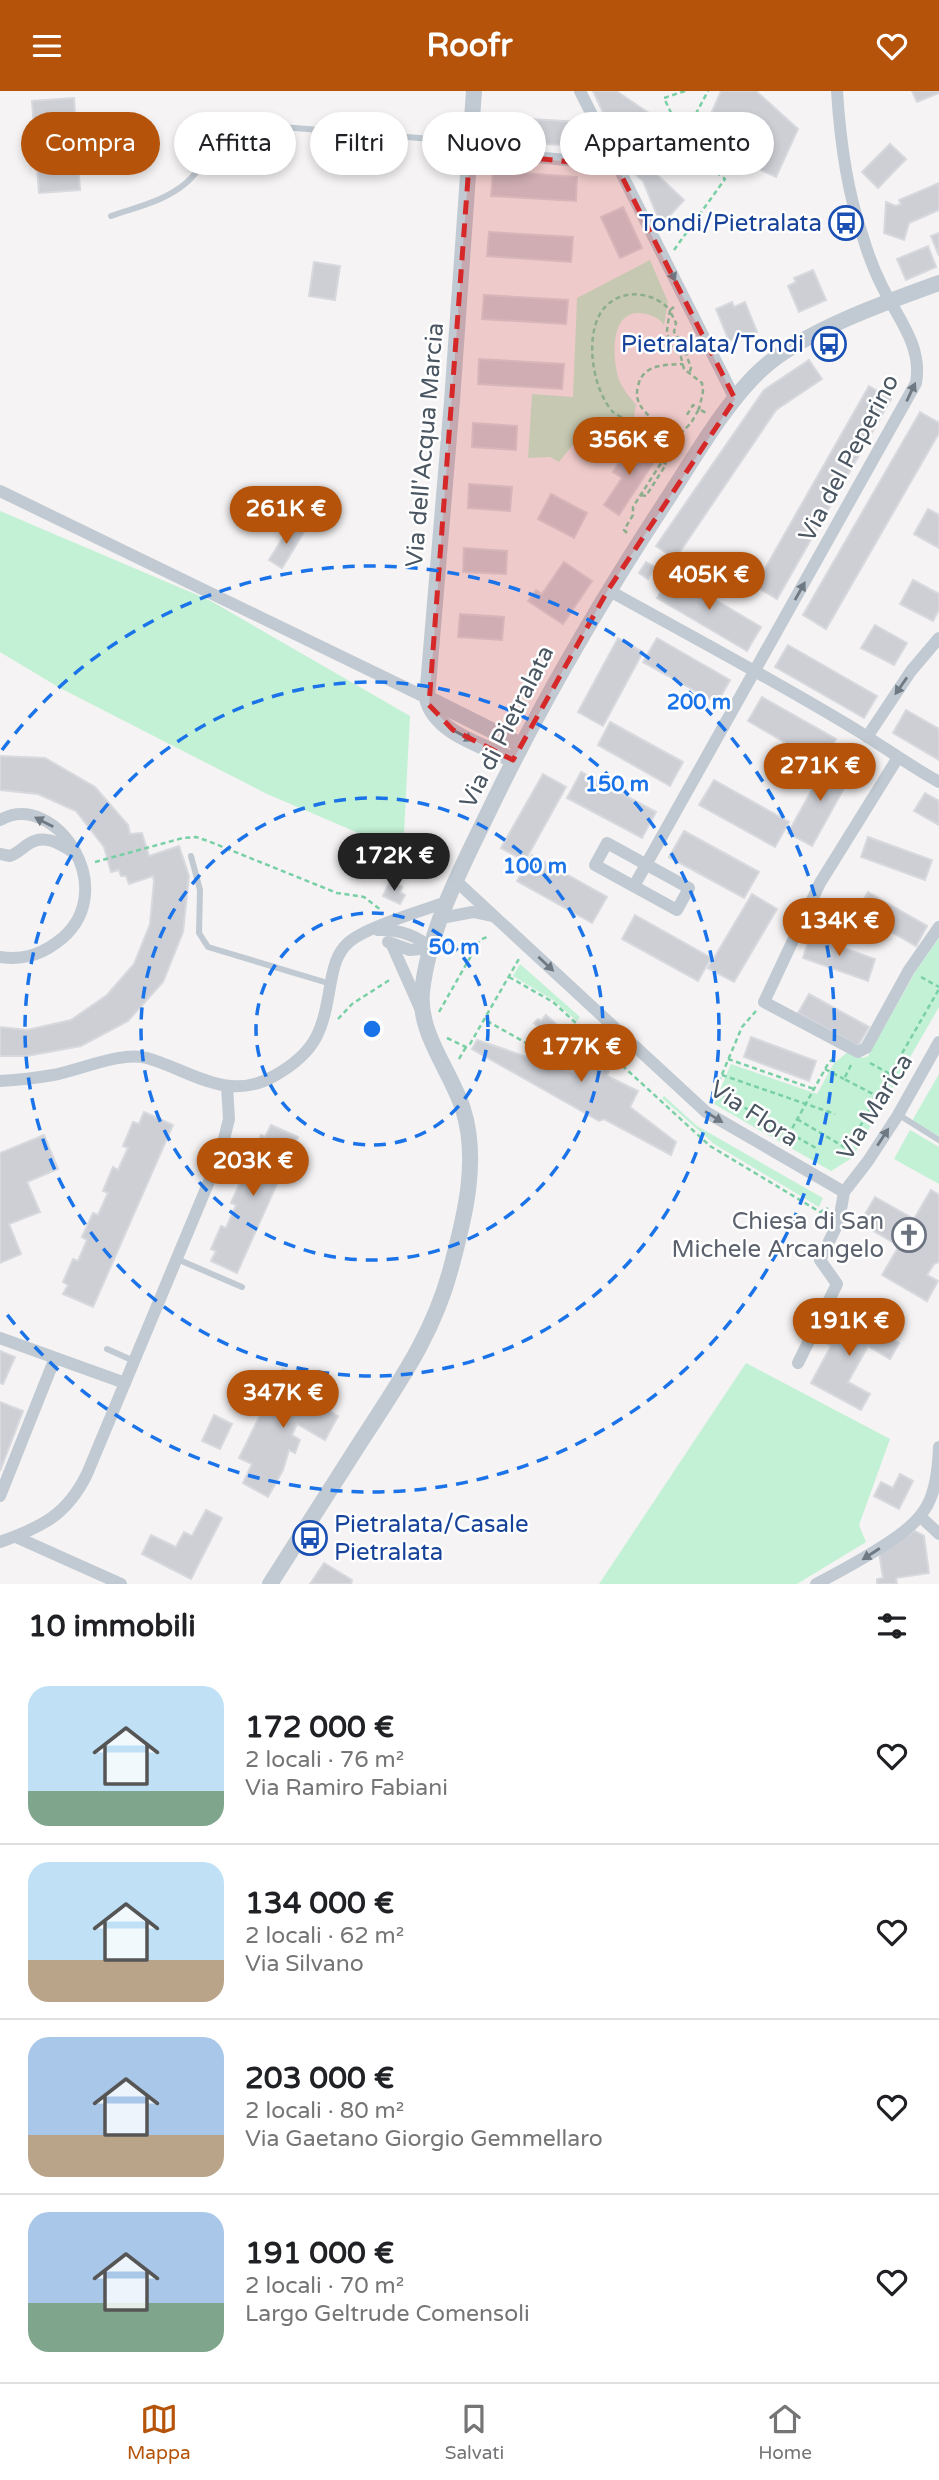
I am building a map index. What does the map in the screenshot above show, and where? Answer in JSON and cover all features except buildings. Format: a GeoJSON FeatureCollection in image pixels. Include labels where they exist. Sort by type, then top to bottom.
{"type":"FeatureCollection","features":[{"type":"Feature","properties":{"kind":"street","name":"Via dell'Acqua Marcia"},"geometry":{"type":"LineString","coordinates":[[472,112],[474,91]]}},
{"type":"Feature","properties":{"kind":"street"},"geometry":{"type":"LineString","coordinates":[[580,91],[590,112]]}},
{"type":"Feature","properties":{"kind":"street","name":"Via del Peperino"},"geometry":{"type":"LineString","coordinates":[[634,886],[914,389],[918,369],[915,351],[872,262],[856,215],[843,149],[837,91]]}},
{"type":"Feature","properties":{"kind":"street","name":"Via dell'Acqua Marcia"},"geometry":{"type":"LineString","coordinates":[[427,698],[468,175]]}},
{"type":"Feature","properties":{"kind":"street"},"geometry":{"type":"LineString","coordinates":[[621,175],[735,399]]}},
{"type":"Feature","properties":{"kind":"street","name":"Via di Pietralata"},"geometry":{"type":"LineString","coordinates":[[270,1584],[421,1346],[440,1307],[451,1271],[468,1180],[469,1134],[461,1102],[428,1017],[422,994],[446,902],[513,760],[608,590],[735,399],[761,369],[804,341],[890,301],[939,283]]}},
{"type":"Feature","properties":{"kind":"street"},"geometry":{"type":"LineString","coordinates":[[0,491],[521,745]]}},
{"type":"Feature","properties":{"kind":"street"},"geometry":{"type":"LineString","coordinates":[[608,590],[755,672],[939,782]]}},
{"type":"Feature","properties":{"kind":"street"},"geometry":{"type":"LineString","coordinates":[[867,737],[911,671],[939,638]]}},
{"type":"Feature","properties":{"kind":"street"},"geometry":{"type":"LineString","coordinates":[[427,698],[431,711],[438,720],[513,760]]}},
{"type":"Feature","properties":{"kind":"street"},"geometry":{"type":"LineString","coordinates":[[897,759],[820,883],[764,1002],[855,1050],[866,1048],[909,970],[939,927]]}},
{"type":"Feature","properties":{"kind":"street"},"geometry":{"type":"LineString","coordinates":[[0,820],[10,815],[29,815],[54,827],[65,838],[79,860],[86,880],[84,902],[79,915],[63,938],[29,957],[0,957]]}},
{"type":"Feature","properties":{"kind":"street"},"geometry":{"type":"LineString","coordinates":[[0,854],[10,856],[32,842],[43,839],[58,843],[79,860]]}},
{"type":"Feature","properties":{"kind":"street"},"geometry":{"type":"LineString","coordinates":[[607,843],[646,865],[689,888],[677,910],[595,865],[607,843]]}},
{"type":"Feature","properties":{"kind":"street","name":"Via Flora"},"geometry":{"type":"LineString","coordinates":[[456,880],[706,1112],[844,1192]]}},
{"type":"Feature","properties":{"kind":"street"},"geometry":{"type":"LineString","coordinates":[[0,1081],[53,1075],[130,1056],[147,1058],[201,1080],[227,1086],[262,1082],[284,1070],[304,1054],[321,1031],[333,969],[340,951],[358,935],[446,902]]}},
{"type":"Feature","properties":{"kind":"street"},"geometry":{"type":"LineString","coordinates":[[441,918],[473,912],[496,918]]}},
{"type":"Feature","properties":{"kind":"street"},"geometry":{"type":"LineString","coordinates":[[370,930],[392,945],[410,950],[432,949]]}},
{"type":"Feature","properties":{"kind":"street"},"geometry":{"type":"LineString","coordinates":[[370,930],[398,930],[421,940],[432,949]]}},
{"type":"Feature","properties":{"kind":"street"},"geometry":{"type":"LineString","coordinates":[[392,945],[428,1017]]}},
{"type":"Feature","properties":{"kind":"street","name":"Via Marica"},"geometry":{"type":"LineString","coordinates":[[844,1192],[898,1115],[939,1042]]}},
{"type":"Feature","properties":{"kind":"street"},"geometry":{"type":"LineString","coordinates":[[0,1542],[40,1527],[70,1503],[87,1474],[226,1137],[229,1119],[227,1086]]}},
{"type":"Feature","properties":{"kind":"street"},"geometry":{"type":"LineString","coordinates":[[798,1363],[837,1284],[820,1260],[839,1221],[844,1192]]}},
{"type":"Feature","properties":{"kind":"street"},"geometry":{"type":"LineString","coordinates":[[0,1338],[125,1383]]}},
{"type":"Feature","properties":{"kind":"street"},"geometry":{"type":"LineString","coordinates":[[0,1496],[55,1358]]}},
{"type":"Feature","properties":{"kind":"street"},"geometry":{"type":"LineString","coordinates":[[816,1584],[855,1564],[907,1531],[921,1517],[935,1485],[939,1447]]}},
{"type":"Feature","properties":{"kind":"street"},"geometry":{"type":"LineString","coordinates":[[921,1517],[939,1534]]}},
{"type":"Feature","properties":{"kind":"street"},"geometry":{"type":"LineString","coordinates":[[16,1537],[121,1584]]}},
{"type":"Feature","properties":{"kind":"lane"},"geometry":{"type":"LineString","coordinates":[[111,216],[172,195],[190,181],[232,128],[244,124],[422,142]]}},
{"type":"Feature","properties":{"kind":"lane"},"geometry":{"type":"LineString","coordinates":[[191,856],[200,890],[199,933],[208,947],[331,984]]}},
{"type":"Feature","properties":{"kind":"lane"},"geometry":{"type":"LineString","coordinates":[[898,1115],[939,1140]]}},
{"type":"Feature","properties":{"kind":"lane"},"geometry":{"type":"LineString","coordinates":[[177,1259],[242,1287]]}},
{"type":"Feature","properties":{"kind":"lane"},"geometry":{"type":"LineString","coordinates":[[107,1349],[134,1361]]}},
{"type":"Feature","properties":{"kind":"path"},"geometry":{"type":"LineString","coordinates":[[671,112],[664,98],[685,91]]}},
{"type":"Feature","properties":{"kind":"path"},"geometry":{"type":"LineString","coordinates":[[697,112],[708,91]]}},
{"type":"Feature","properties":{"kind":"path"},"geometry":{"type":"LineString","coordinates":[[665,261],[724,179],[719,175]]}},
{"type":"Feature","properties":{"kind":"path"},"geometry":{"type":"LineString","coordinates":[[672,309],[667,330],[669,344],[681,357],[689,374],[702,383],[703,392],[699,409],[691,423],[677,436],[656,434],[613,413],[606,403],[592,357],[593,330],[602,310],[632,293],[644,294],[672,309],[676,323],[674,332],[682,342],[691,368],[689,374]]}},
{"type":"Feature","properties":{"kind":"path"},"geometry":{"type":"LineString","coordinates":[[650,431],[652,419],[639,405],[636,395],[640,377],[647,370],[683,364]]}},
{"type":"Feature","properties":{"kind":"path"},"geometry":{"type":"LineString","coordinates":[[685,418],[693,405],[706,413]]}},
{"type":"Feature","properties":{"kind":"path"},"geometry":{"type":"LineString","coordinates":[[626,533],[624,530],[641,495],[663,461],[673,436]]}},
{"type":"Feature","properties":{"kind":"path"},"geometry":{"type":"LineString","coordinates":[[79,860],[196,837],[228,847],[337,893],[364,897],[386,915]]}},
{"type":"Feature","properties":{"kind":"path"},"geometry":{"type":"LineString","coordinates":[[428,1017],[480,940],[487,937]]}},
{"type":"Feature","properties":{"kind":"path"},"geometry":{"type":"LineString","coordinates":[[454,1067],[520,957]]}},
{"type":"Feature","properties":{"kind":"path"},"geometry":{"type":"LineString","coordinates":[[336,1022],[352,1004],[397,976]]}},
{"type":"Feature","properties":{"kind":"path"},"geometry":{"type":"LineString","coordinates":[[509,977],[553,1002],[710,1146],[820,1212],[831,1206]]}},
{"type":"Feature","properties":{"kind":"path"},"geometry":{"type":"LineString","coordinates":[[846,1149],[939,988],[926,979]]}},
{"type":"Feature","properties":{"kind":"path"},"geometry":{"type":"LineString","coordinates":[[709,1104],[742,1027],[764,1002]]}},
{"type":"Feature","properties":{"kind":"path"},"geometry":{"type":"LineString","coordinates":[[487,1021],[576,1071]]}},
{"type":"Feature","properties":{"kind":"path"},"geometry":{"type":"LineString","coordinates":[[438,1033],[466,1047]]}},
{"type":"Feature","properties":{"kind":"path"},"geometry":{"type":"LineString","coordinates":[[782,1145],[829,1062],[855,1050]]}},
{"type":"Feature","properties":{"kind":"path"},"geometry":{"type":"LineString","coordinates":[[855,1050],[873,1065],[914,1086]]}},
{"type":"Feature","properties":{"kind":"path"},"geometry":{"type":"LineString","coordinates":[[844,1079],[855,1050]]}},
{"type":"Feature","properties":{"kind":"path"},"geometry":{"type":"LineString","coordinates":[[728,1059],[814,1089]]}},
{"type":"Feature","properties":{"kind":"path"},"geometry":{"type":"LineString","coordinates":[[825,1069],[877,1096]]}},
{"type":"Feature","properties":{"kind":"path"},"geometry":{"type":"LineString","coordinates":[[722,1075],[835,1114]]}},
{"type":"Feature","properties":{"kind":"path"},"geometry":{"type":"LineString","coordinates":[[715,1091],[816,1148]]}},
{"type":"Feature","properties":{"kind":"path"},"geometry":{"type":"LineString","coordinates":[[797,1119],[868,1161]]}},
{"type":"Feature","properties":{"kind":"highlighted area"},"geometry":{"type":"Polygon","coordinates":[[[470,151],[617,167],[735,399],[608,590],[513,760],[453,730],[429,705],[470,151]]]}},
{"type":"Feature","properties":{"kind":"green space"},"geometry":{"type":"Polygon","coordinates":[[[650,260],[668,302],[664,325],[646,314],[634,313],[625,318],[619,326],[616,337],[617,373],[625,391],[636,405],[630,438],[596,416],[559,462],[550,457],[528,458],[532,394],[573,397],[577,298],[650,260]]]}},
{"type":"Feature","properties":{"kind":"green space"},"geometry":{"type":"Polygon","coordinates":[[[0,511],[209,600],[410,716],[403,852],[267,794],[60,688],[0,652],[0,511]]]}},
{"type":"Feature","properties":{"kind":"green space"},"geometry":{"type":"Polygon","coordinates":[[[939,938],[939,1007],[852,1158],[831,1171],[714,1104],[731,1064],[817,1094],[834,1063],[848,1052],[863,1058],[868,1056],[917,969],[939,938]]]}},
{"type":"Feature","properties":{"kind":"green space"},"geometry":{"type":"Polygon","coordinates":[[[520,964],[580,1017],[577,1021],[553,1000],[513,976],[520,964]]]}},
{"type":"Feature","properties":{"kind":"green space"},"geometry":{"type":"Polygon","coordinates":[[[939,1074],[939,1136],[912,1121],[939,1074]]]}},
{"type":"Feature","properties":{"kind":"green space"},"geometry":{"type":"Polygon","coordinates":[[[664,1096],[697,1126],[823,1198],[819,1207],[714,1144],[662,1098],[664,1096]]]}},
{"type":"Feature","properties":{"kind":"green space"},"geometry":{"type":"Polygon","coordinates":[[[910,1130],[939,1147],[939,1184],[894,1159],[910,1130]]]}},
{"type":"Feature","properties":{"kind":"green space"},"geometry":{"type":"Polygon","coordinates":[[[746,1363],[890,1439],[859,1525],[866,1542],[797,1584],[599,1584],[746,1363]]]}},
{"type":"Feature","properties":{"kind":"place","name":"Tondi/Pietralata"},"geometry":{"type":"Point","coordinates":[846,223]}},
{"type":"Feature","properties":{"kind":"place","name":"Pietralata/Tondi"},"geometry":{"type":"Point","coordinates":[829,344]}},
{"type":"Feature","properties":{"kind":"place","name":"Chiesa di San Michele Arcangelo"},"geometry":{"type":"Point","coordinates":[909,1235]}},
{"type":"Feature","properties":{"kind":"place","name":"Pietralata/Casale Pietralata"},"geometry":{"type":"Point","coordinates":[310,1538]}}]}
